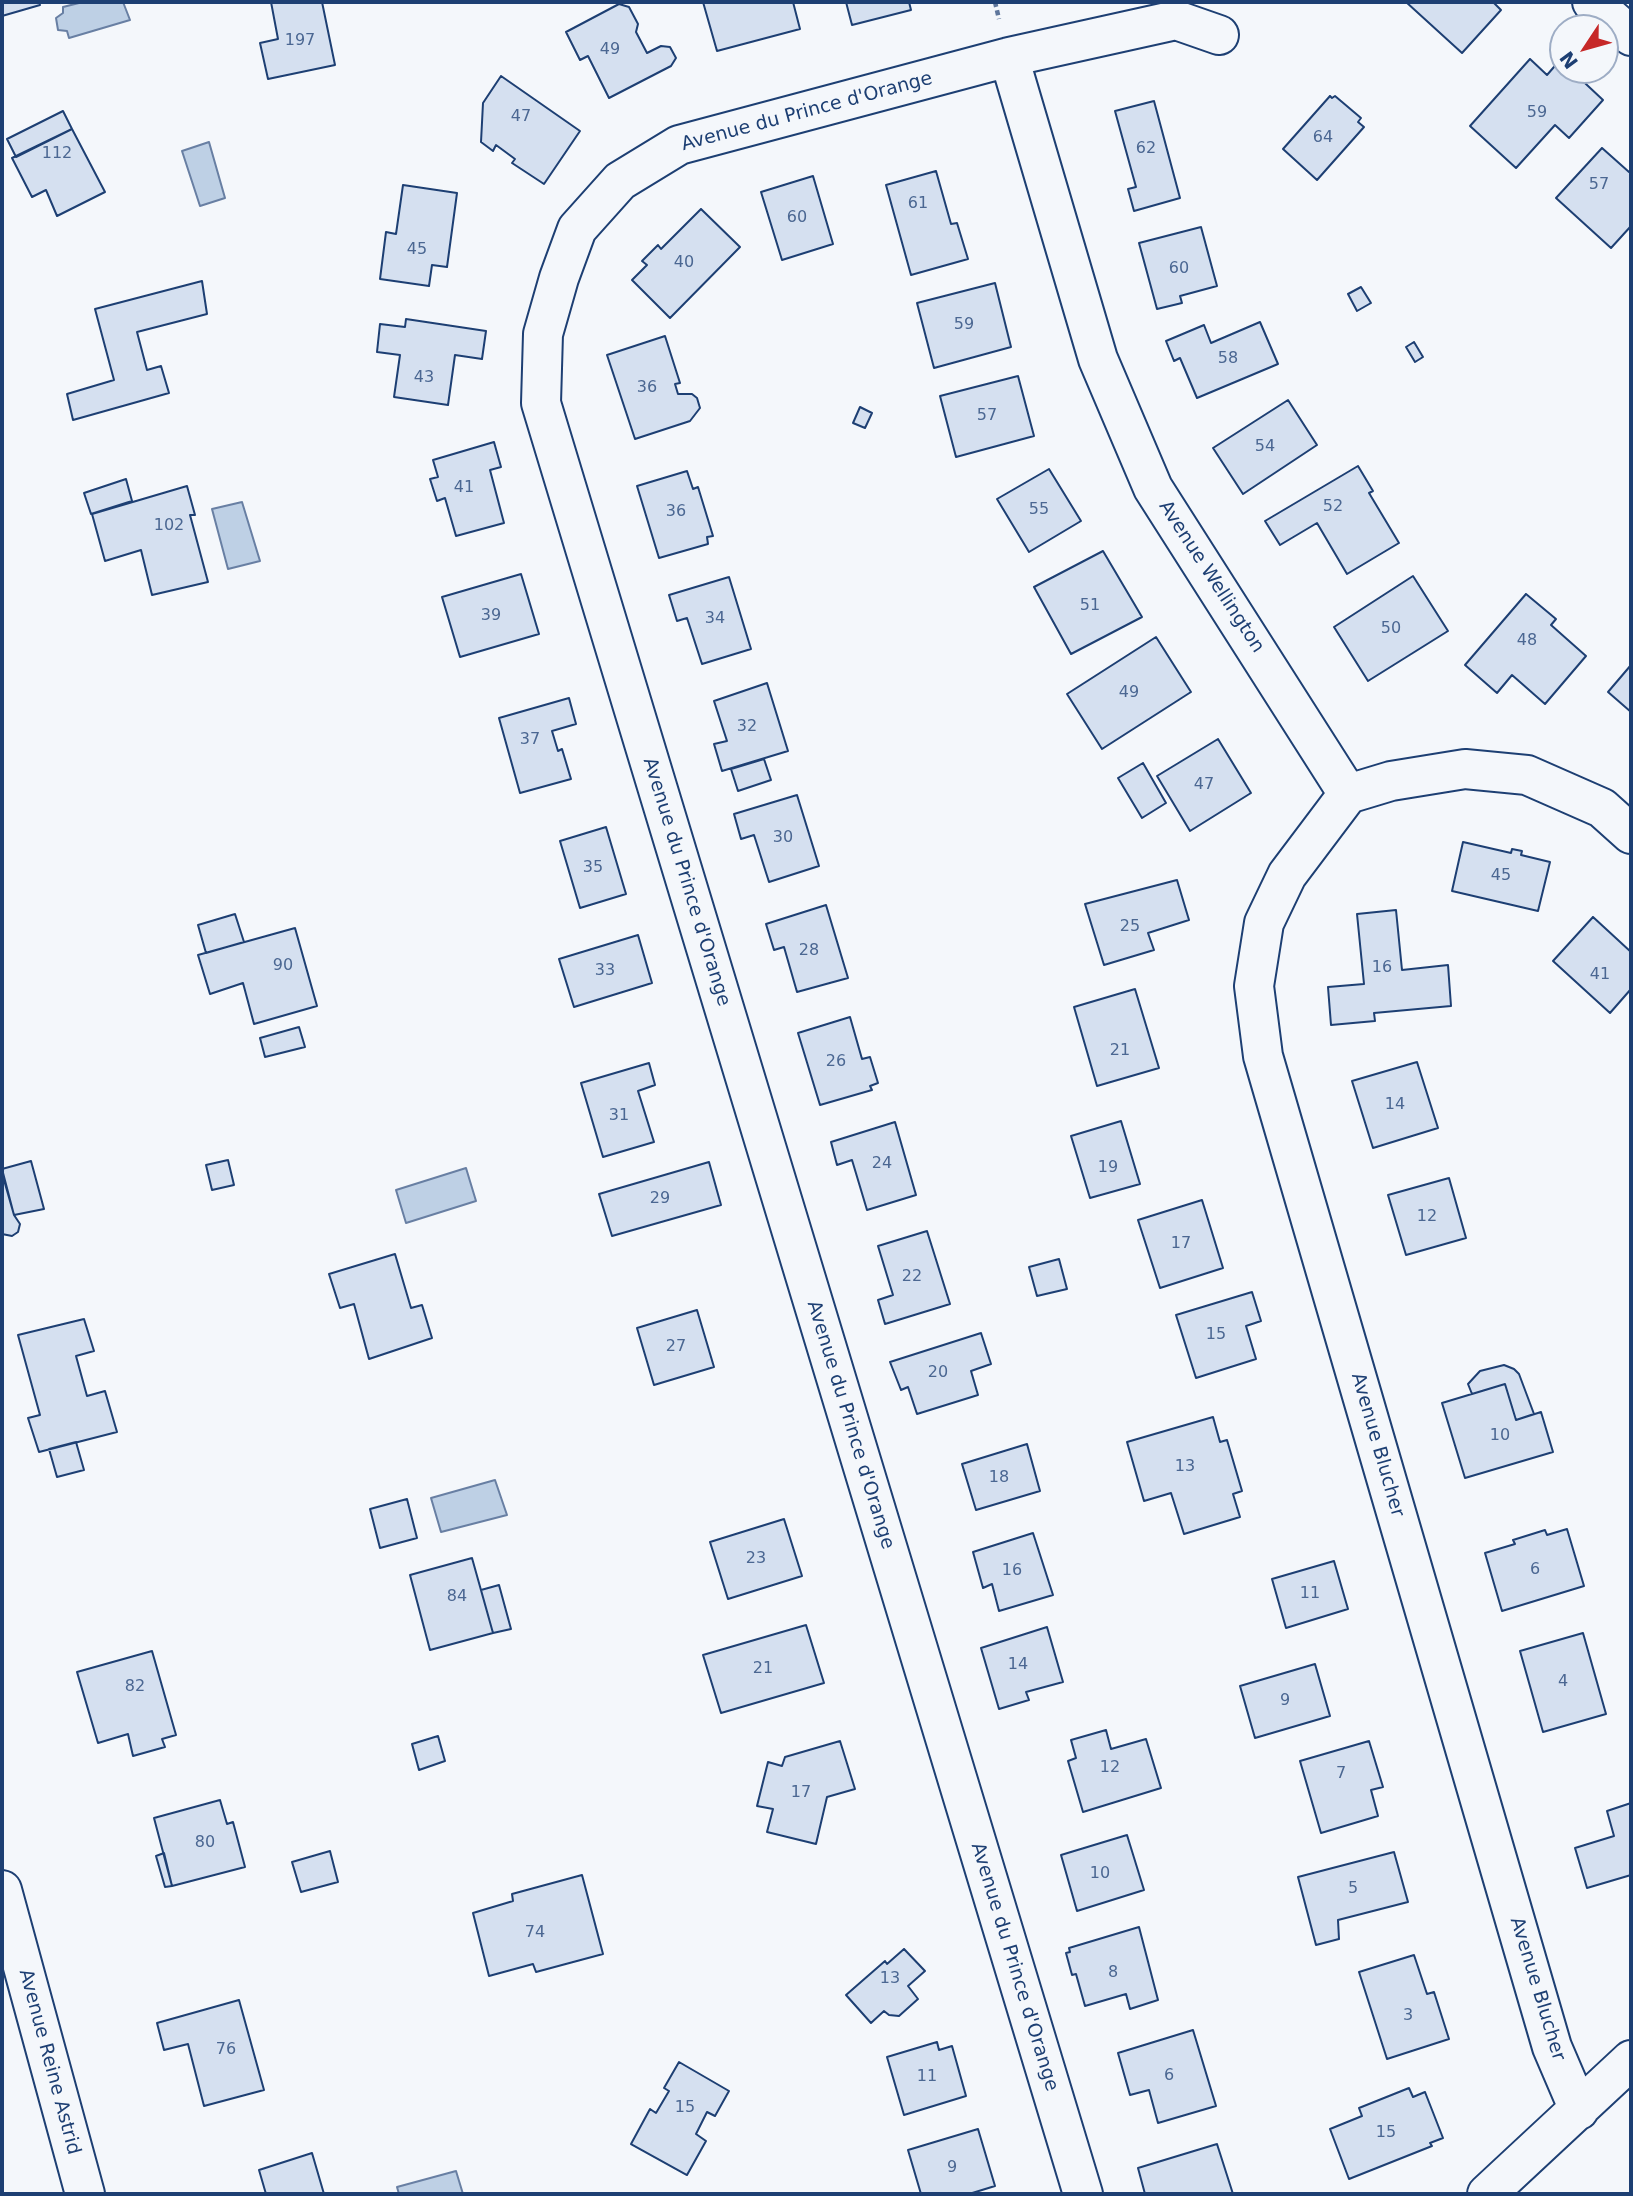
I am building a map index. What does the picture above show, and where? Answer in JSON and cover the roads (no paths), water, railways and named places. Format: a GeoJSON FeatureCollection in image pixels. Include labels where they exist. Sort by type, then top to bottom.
{"type":"FeatureCollection","features":[{"type":"Feature","properties":{"kind":"street"},"geometry":{"type":"LineString","coordinates":[[1592,2],[1631,36]]}},
{"type":"Feature","properties":{"kind":"street","name":"Avenue du Prince d'Orange"},"geometry":{"type":"LineString","coordinates":[[1083,2194],[541,403],[543,334],[577,229],[620,181],[679,145],[1009,57],[1176,20],[1219,35]]}},
{"type":"Feature","properties":{"kind":"street","name":"Avenue Wellington"},"geometry":{"type":"LineString","coordinates":[[1009,57],[1098,359],[1153,488],[1348,794]]}},
{"type":"Feature","properties":{"kind":"street"},"geometry":{"type":"LineString","coordinates":[[1348,794],[1391,781],[1465,769],[1527,775],[1602,808],[1631,834]]}},
{"type":"Feature","properties":{"kind":"street","name":"Avenue Blucher"},"geometry":{"type":"LineString","coordinates":[[1348,794],[1287,875],[1264,923],[1254,986],[1264,1056],[1548,2034],[1578,2109]]}},
{"type":"Feature","properties":{"kind":"street","name":"Avenue Reine Astrid"},"geometry":{"type":"LineString","coordinates":[[2,1890],[85,2194]]}},
{"type":"Feature","properties":{"kind":"street"},"geometry":{"type":"LineString","coordinates":[[1487,2194],[1631,2060]]}},
{"type":"Feature","properties":{"kind":"water"},"geometry":{"type":"Polygon","coordinates":[[[83,2],[123,2],[130,20],[69,38],[67,31],[58,30],[56,18],[63,13],[63,7],[83,2]]]}},
{"type":"Feature","properties":{"kind":"water"},"geometry":{"type":"Polygon","coordinates":[[[209,142],[225,198],[200,206],[182,151],[209,142]]]}},
{"type":"Feature","properties":{"kind":"water"},"geometry":{"type":"Polygon","coordinates":[[[242,502],[260,561],[228,569],[212,509],[242,502]]]}},
{"type":"Feature","properties":{"kind":"water"},"geometry":{"type":"Polygon","coordinates":[[[466,1168],[476,1201],[406,1223],[396,1190],[466,1168]]]}},
{"type":"Feature","properties":{"kind":"water"},"geometry":{"type":"Polygon","coordinates":[[[495,1480],[507,1515],[441,1532],[431,1498],[495,1480]]]}},
{"type":"Feature","properties":{"kind":"water"},"geometry":{"type":"Polygon","coordinates":[[[456,2171],[463,2194],[399,2194],[397,2187],[456,2171]]]}}]}
